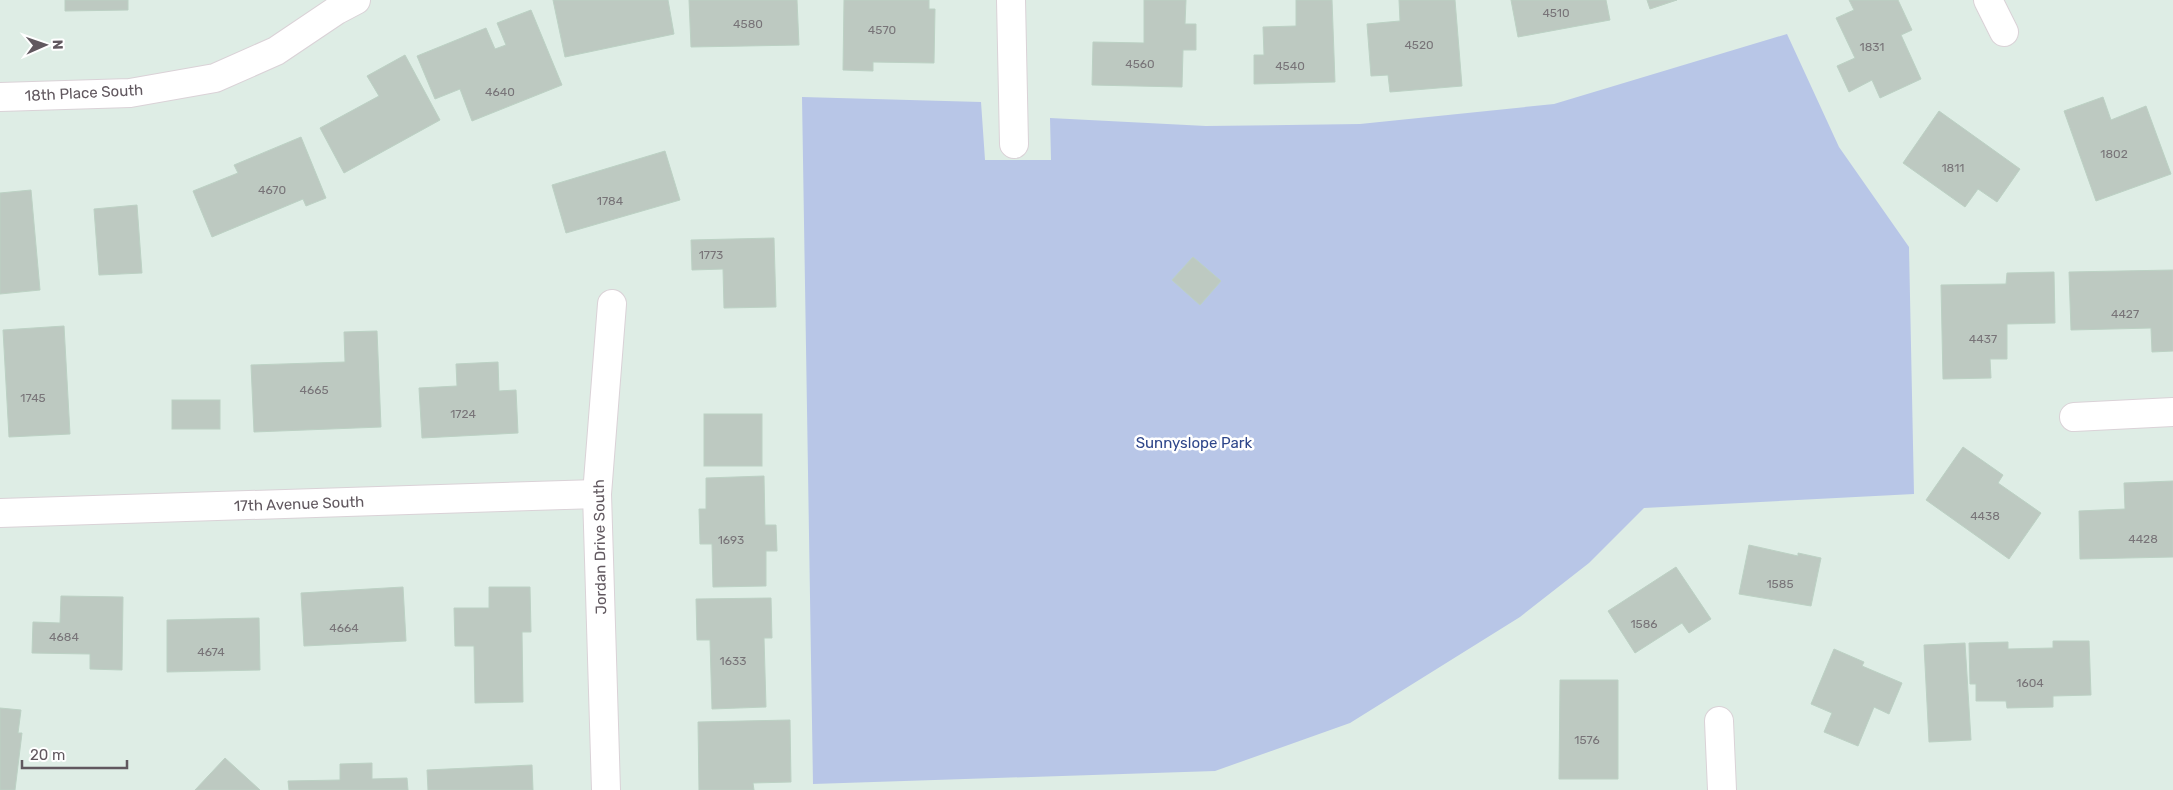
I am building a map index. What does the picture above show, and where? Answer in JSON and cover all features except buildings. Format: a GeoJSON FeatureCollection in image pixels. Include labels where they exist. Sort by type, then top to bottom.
{"type":"FeatureCollection","features":[{"type":"Feature","properties":{"kind":"street","name":"18th Place South"},"geometry":{"type":"LineString","coordinates":[[0,97],[130,93],[215,78],[276,51],[337,10],[356,0]]}},
{"type":"Feature","properties":{"kind":"street"},"geometry":{"type":"LineString","coordinates":[[1011,0],[1014,144]]}},
{"type":"Feature","properties":{"kind":"street"},"geometry":{"type":"LineString","coordinates":[[1988,0],[2004,32]]}},
{"type":"Feature","properties":{"kind":"street","name":"Jordan Drive South"},"geometry":{"type":"LineString","coordinates":[[606,790],[598,494],[612,304]]}},
{"type":"Feature","properties":{"kind":"street"},"geometry":{"type":"LineString","coordinates":[[2074,417],[2173,412]]}},
{"type":"Feature","properties":{"kind":"street","name":"17th Avenue South"},"geometry":{"type":"LineString","coordinates":[[0,513],[598,494]]}},
{"type":"Feature","properties":{"kind":"street"},"geometry":{"type":"LineString","coordinates":[[1720,721],[1722,790]]}},
{"type":"Feature","properties":{"kind":"green space","name":"Sunnyslope Park"},"geometry":{"type":"Polygon","coordinates":[[[1787,34],[1839,147],[1909,247],[1914,494],[1644,508],[1589,563],[1520,617],[1350,723],[1215,771],[813,784],[802,97],[981,102],[985,160],[1051,160],[1050,118],[1206,126],[1360,124],[1554,104],[1787,34]]]}}]}
